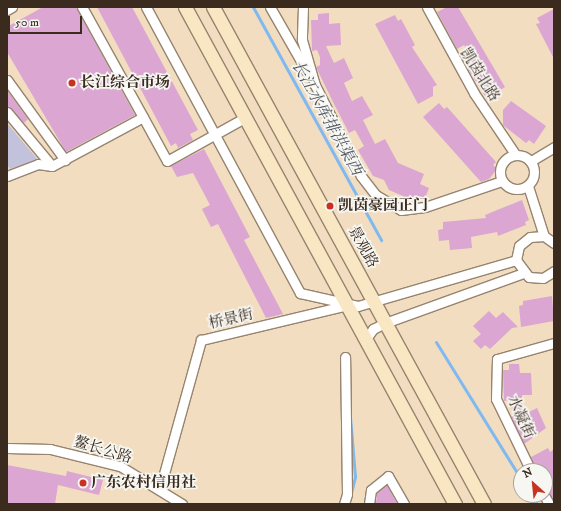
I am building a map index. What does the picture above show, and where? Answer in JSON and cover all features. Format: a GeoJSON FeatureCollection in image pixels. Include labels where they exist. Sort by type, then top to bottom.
{"type":"FeatureCollection","features":[{"type":"Feature","properties":{"kind":"main road"},"geometry":{"type":"LineString","coordinates":[[185,7],[455,504]]}},
{"type":"Feature","properties":{"kind":"main road","name":"景观路"},"geometry":{"type":"LineString","coordinates":[[213,7],[484,504]]}},
{"type":"Feature","properties":{"kind":"street"},"geometry":{"type":"LineString","coordinates":[[7,10],[12,7]]}},
{"type":"Feature","properties":{"kind":"street"},"geometry":{"type":"LineString","coordinates":[[82,7],[167,161],[246,117]]}},
{"type":"Feature","properties":{"kind":"street"},"geometry":{"type":"LineString","coordinates":[[146,7],[300,293],[347,306],[374,300],[516,260]]}},
{"type":"Feature","properties":{"kind":"street"},"geometry":{"type":"LineString","coordinates":[[270,7],[315,85],[361,176],[376,195],[401,210],[425,207],[502,181],[517,189],[528,186],[534,177],[531,161]]}},
{"type":"Feature","properties":{"kind":"street"},"geometry":{"type":"LineString","coordinates":[[303,7],[302,40],[315,85]]}},
{"type":"Feature","properties":{"kind":"street","name":"凯茵北路"},"geometry":{"type":"LineString","coordinates":[[427,7],[474,93],[516,154]]}},
{"type":"Feature","properties":{"kind":"street"},"geometry":{"type":"LineString","coordinates":[[7,80],[65,160]]}},
{"type":"Feature","properties":{"kind":"street"},"geometry":{"type":"LineString","coordinates":[[7,112],[52,166]]}},
{"type":"Feature","properties":{"kind":"street"},"geometry":{"type":"LineString","coordinates":[[7,176],[38,164],[52,166],[143,117]]}},
{"type":"Feature","properties":{"kind":"street"},"geometry":{"type":"LineString","coordinates":[[531,161],[554,147]]}},
{"type":"Feature","properties":{"kind":"street"},"geometry":{"type":"LineString","coordinates":[[502,181],[502,164],[516,154],[531,161]]}},
{"type":"Feature","properties":{"kind":"street"},"geometry":{"type":"LineString","coordinates":[[528,186],[544,236],[554,243]]}},
{"type":"Feature","properties":{"kind":"street"},"geometry":{"type":"LineString","coordinates":[[516,260],[524,240],[544,236]]}},
{"type":"Feature","properties":{"kind":"street"},"geometry":{"type":"LineString","coordinates":[[516,260],[523,273],[536,278],[554,271]]}},
{"type":"Feature","properties":{"kind":"street"},"geometry":{"type":"LineString","coordinates":[[365,340],[373,329],[385,323],[523,273]]}},
{"type":"Feature","properties":{"kind":"street","name":"桥景街"},"geometry":{"type":"LineString","coordinates":[[160,488],[201,340],[347,306]]}},
{"type":"Feature","properties":{"kind":"street","name":"水凝街"},"geometry":{"type":"LineString","coordinates":[[527,463],[496,399],[497,359],[554,343]]}},
{"type":"Feature","properties":{"kind":"street"},"geometry":{"type":"LineString","coordinates":[[344,504],[347,494],[345,356]]}},
{"type":"Feature","properties":{"kind":"street","name":"鳌长公路"},"geometry":{"type":"LineString","coordinates":[[7,448],[50,449],[120,466],[160,488],[182,504]]}},
{"type":"Feature","properties":{"kind":"street"},"geometry":{"type":"LineString","coordinates":[[369,504],[371,490],[388,476],[404,504]]}},
{"type":"Feature","properties":{"kind":"shaded area"},"geometry":{"type":"Polygon","coordinates":[[[7,123],[38,160],[10,169],[7,165],[7,123]]]}},
{"type":"Feature","properties":{"kind":"building","name":"长江综合市场"},"geometry":{"type":"Polygon","coordinates":[[[43,7],[76,7],[135,115],[66,152],[7,52],[7,27],[43,7]]]}},
{"type":"Feature","properties":{"kind":"building"},"geometry":{"type":"Polygon","coordinates":[[[97,7],[132,7],[198,130],[190,134],[193,140],[178,148],[176,143],[171,146],[97,7]]]}},
{"type":"Feature","properties":{"kind":"building"},"geometry":{"type":"Polygon","coordinates":[[[447,7],[458,7],[505,87],[487,99],[466,64],[473,59],[464,45],[457,49],[437,12],[447,7]]]}},
{"type":"Feature","properties":{"kind":"building"},"geometry":{"type":"Polygon","coordinates":[[[554,9],[554,59],[536,24],[540,23],[537,18],[554,9]]]}},
{"type":"Feature","properties":{"kind":"building"},"geometry":{"type":"Polygon","coordinates":[[[329,13],[329,24],[340,23],[341,45],[326,46],[334,63],[344,58],[353,78],[344,83],[352,101],[362,96],[373,115],[363,120],[375,144],[385,139],[398,163],[424,174],[420,184],[429,188],[425,198],[420,196],[417,202],[389,190],[384,180],[373,176],[358,150],[364,146],[355,130],[349,133],[316,67],[320,65],[320,57],[317,50],[312,51],[311,20],[318,20],[318,14],[329,13]]]}},
{"type":"Feature","properties":{"kind":"building"},"geometry":{"type":"Polygon","coordinates":[[[395,15],[398,21],[401,19],[415,45],[412,47],[437,85],[433,87],[433,96],[418,104],[375,24],[395,15]]]}},
{"type":"Feature","properties":{"kind":"building"},"geometry":{"type":"Polygon","coordinates":[[[7,90],[28,119],[24,123],[7,106],[7,90]]]}},
{"type":"Feature","properties":{"kind":"building"},"geometry":{"type":"Polygon","coordinates":[[[511,101],[546,126],[534,144],[529,140],[526,143],[503,125],[503,110],[511,101]]]}},
{"type":"Feature","properties":{"kind":"building"},"geometry":{"type":"Polygon","coordinates":[[[439,103],[444,109],[447,107],[496,162],[493,165],[497,169],[489,179],[481,182],[423,117],[439,103]]]}},
{"type":"Feature","properties":{"kind":"building"},"geometry":{"type":"Polygon","coordinates":[[[204,149],[250,237],[244,240],[283,314],[266,318],[218,224],[211,227],[202,209],[210,205],[193,173],[177,177],[171,166],[204,149]]]}},
{"type":"Feature","properties":{"kind":"building"},"geometry":{"type":"Polygon","coordinates":[[[522,200],[529,220],[525,222],[526,225],[498,236],[497,232],[471,237],[472,248],[450,250],[449,240],[439,241],[438,230],[443,229],[443,222],[486,218],[485,215],[522,200]]]}},
{"type":"Feature","properties":{"kind":"building"},"geometry":{"type":"Polygon","coordinates":[[[552,296],[554,321],[521,327],[519,306],[523,305],[523,301],[552,296]]]}},
{"type":"Feature","properties":{"kind":"building"},"geometry":{"type":"Polygon","coordinates":[[[489,311],[496,318],[503,312],[518,327],[512,328],[490,349],[485,345],[481,349],[473,341],[481,334],[473,326],[489,311]]]}},
{"type":"Feature","properties":{"kind":"building"},"geometry":{"type":"Polygon","coordinates":[[[509,364],[519,364],[520,373],[531,373],[532,395],[522,395],[522,404],[527,413],[537,408],[546,428],[524,444],[511,416],[514,415],[509,400],[504,401],[503,370],[509,370],[509,364]]]}},
{"type":"Feature","properties":{"kind":"building"},"geometry":{"type":"Polygon","coordinates":[[[548,448],[550,452],[554,449],[554,501],[553,463],[534,463],[531,457],[548,448]]]}},
{"type":"Feature","properties":{"kind":"building"},"geometry":{"type":"Polygon","coordinates":[[[7,465],[66,476],[67,471],[103,480],[99,495],[58,485],[55,504],[10,504],[7,503],[7,465]]]}},
{"type":"Feature","properties":{"kind":"building"},"geometry":{"type":"Polygon","coordinates":[[[387,485],[397,504],[376,504],[377,493],[387,485]]]}},
{"type":"Feature","properties":{"kind":"waterway","name":"长江水库排洪渠西"},"geometry":{"type":"LineString","coordinates":[[253,7],[381,240]]}},
{"type":"Feature","properties":{"kind":"waterway","name":"长江水库排洪渠西"},"geometry":{"type":"LineString","coordinates":[[436,342],[513,466]]}},
{"type":"Feature","properties":{"kind":"waterway"},"geometry":{"type":"LineString","coordinates":[[350,417],[355,477],[351,493]]}},
{"type":"Feature","properties":{"kind":"place","name":"长江综合市场"},"geometry":{"type":"Point","coordinates":[72,83]}},
{"type":"Feature","properties":{"kind":"place","name":"凯茵豪园正门"},"geometry":{"type":"Point","coordinates":[330,206]}},
{"type":"Feature","properties":{"kind":"place","name":"广东农村信用社"},"geometry":{"type":"Point","coordinates":[83,483]}}]}
